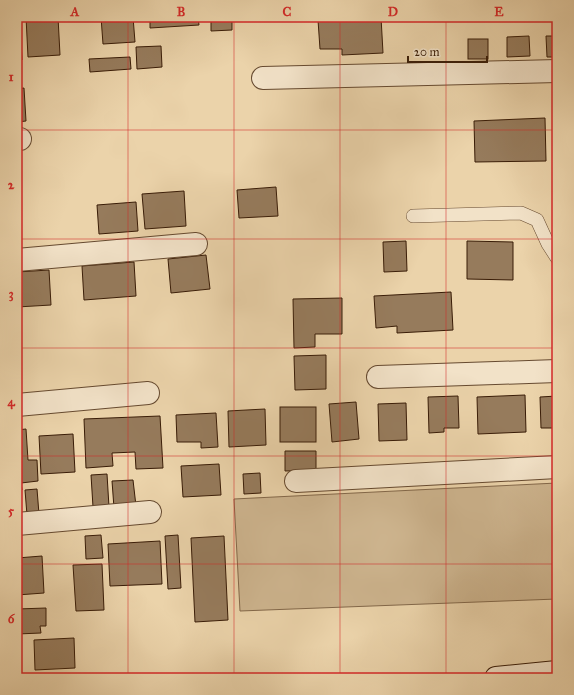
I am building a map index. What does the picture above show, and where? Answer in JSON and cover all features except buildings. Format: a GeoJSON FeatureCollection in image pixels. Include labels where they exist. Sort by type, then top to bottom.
{"type":"FeatureCollection","features":[{"type":"Feature","properties":{"kind":"street"},"geometry":{"type":"LineString","coordinates":[[263,78],[557,72]]}},
{"type":"Feature","properties":{"kind":"street"},"geometry":{"type":"LineString","coordinates":[[17,260],[196,244]]}},
{"type":"Feature","properties":{"kind":"street"},"geometry":{"type":"LineString","coordinates":[[378,377],[557,371]]}},
{"type":"Feature","properties":{"kind":"street"},"geometry":{"type":"LineString","coordinates":[[17,405],[148,393]]}},
{"type":"Feature","properties":{"kind":"street"},"geometry":{"type":"LineString","coordinates":[[296,481],[557,468]]}},
{"type":"Feature","properties":{"kind":"street"},"geometry":{"type":"LineString","coordinates":[[17,524],[150,512]]}},
{"type":"Feature","properties":{"kind":"street"},"geometry":{"type":"LineString","coordinates":[[496,678],[557,672]]}},
{"type":"Feature","properties":{"kind":"lane"},"geometry":{"type":"LineString","coordinates":[[413,216],[521,212],[537,220],[548,244],[557,258]]}},
{"type":"Feature","properties":{"kind":"shaded area"},"geometry":{"type":"Polygon","coordinates":[[[557,483],[557,599],[240,611],[234,499],[557,483]]]}}]}
